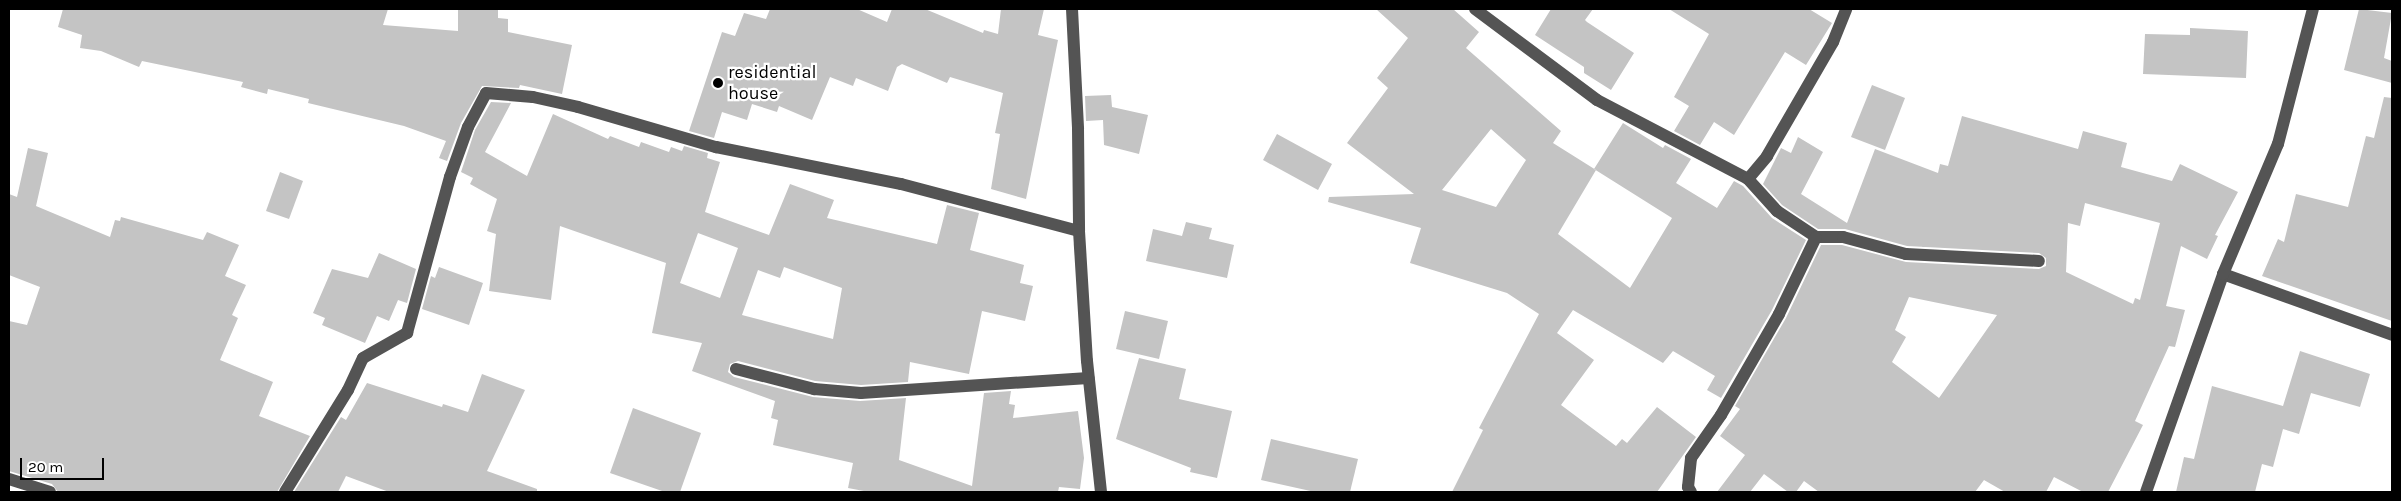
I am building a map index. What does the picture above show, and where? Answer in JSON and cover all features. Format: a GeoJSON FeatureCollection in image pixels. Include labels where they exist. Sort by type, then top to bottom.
{"type":"FeatureCollection","features":[{"type":"Feature","properties":{"kind":"street"},"geometry":{"type":"LineString","coordinates":[[1072,9],[1078,129],[1079,231],[1089,378],[1101,492]]}},
{"type":"Feature","properties":{"kind":"street"},"geometry":{"type":"LineString","coordinates":[[1475,9],[1597,100],[1748,179],[1778,210],[1816,237],[1843,237],[1906,254],[2039,261]]}},
{"type":"Feature","properties":{"kind":"street"},"geometry":{"type":"LineString","coordinates":[[1748,179],[1767,156],[1833,42],[1846,9]]}},
{"type":"Feature","properties":{"kind":"street"},"geometry":{"type":"LineString","coordinates":[[2146,492],[2223,274],[2278,144],[2313,9]]}},
{"type":"Feature","properties":{"kind":"street"},"geometry":{"type":"LineString","coordinates":[[285,492],[348,390],[363,358],[407,333],[450,177],[468,127],[486,93],[560,103],[716,148],[901,184],[1079,231]]}},
{"type":"Feature","properties":{"kind":"street"},"geometry":{"type":"LineString","coordinates":[[1691,492],[1688,487],[1691,458],[1722,415],[1779,314],[1816,237]]}},
{"type":"Feature","properties":{"kind":"street"},"geometry":{"type":"LineString","coordinates":[[2223,274],[2392,335]]}},
{"type":"Feature","properties":{"kind":"street"},"geometry":{"type":"LineString","coordinates":[[736,370],[814,389],[861,393],[1089,378]]}},
{"type":"Feature","properties":{"kind":"street"},"geometry":{"type":"LineString","coordinates":[[9,479],[50,492]]}},
{"type":"Feature","properties":{"kind":"building"},"geometry":{"type":"Polygon","coordinates":[[[63,9],[388,9],[383,25],[458,31],[458,9],[498,9],[498,18],[508,19],[508,32],[572,45],[562,94],[520,85],[519,88],[482,86],[461,123],[447,161],[439,158],[446,141],[404,126],[308,103],[309,99],[268,89],[267,94],[241,87],[243,82],[142,61],[139,67],[101,51],[80,48],[82,35],[58,27],[63,9]]]}},
{"type":"Feature","properties":{"kind":"building"},"geometry":{"type":"Polygon","coordinates":[[[770,9],[857,9],[887,22],[892,9],[925,9],[983,33],[984,30],[998,34],[1001,9],[1044,9],[1038,35],[1058,40],[1026,199],[991,189],[1000,134],[995,133],[1003,93],[950,77],[947,83],[902,64],[897,67],[888,91],[856,78],[853,86],[830,77],[812,120],[779,106],[777,112],[752,104],[747,120],[722,112],[714,138],[689,131],[722,32],[735,36],[744,13],[766,19],[770,9]]]}},
{"type":"Feature","properties":{"kind":"building"},"geometry":{"type":"Polygon","coordinates":[[[1376,9],[1453,9],[1479,32],[1466,48],[1561,131],[1553,143],[1594,169],[1623,123],[1663,148],[1665,145],[1691,159],[1676,183],[1717,208],[1734,181],[1743,186],[1772,218],[1806,240],[1772,310],[1721,398],[1707,390],[1715,376],[1673,351],[1663,363],[1573,310],[1557,333],[1594,360],[1561,405],[1616,446],[1622,439],[1627,443],[1657,407],[1696,437],[1657,492],[1452,492],[1483,430],[1479,428],[1539,314],[1507,293],[1410,263],[1421,228],[1328,202],[1329,197],[1414,194],[1347,143],[1388,88],[1377,78],[1408,38],[1376,9]],[[1491,129],[1442,190],[1496,207],[1526,160],[1491,129]],[[1596,170],[1558,234],[1630,288],[1672,218],[1596,170]]]}},
{"type":"Feature","properties":{"kind":"building"},"geometry":{"type":"Polygon","coordinates":[[[1551,9],[1593,9],[1585,20],[1634,53],[1611,90],[1584,73],[1584,67],[1535,35],[1551,9]]]}},
{"type":"Feature","properties":{"kind":"building"},"geometry":{"type":"Polygon","coordinates":[[[1669,9],[1809,9],[1832,23],[1806,65],[1785,52],[1734,135],[1714,122],[1700,145],[1674,131],[1689,106],[1674,97],[1709,34],[1669,9]]]}},
{"type":"Feature","properties":{"kind":"building"},"geometry":{"type":"Polygon","coordinates":[[[2359,9],[2392,13],[2384,58],[2392,61],[2392,83],[2344,70],[2359,9]]]}},
{"type":"Feature","properties":{"kind":"building"},"geometry":{"type":"Polygon","coordinates":[[[2190,28],[2248,31],[2246,78],[2143,74],[2145,34],[2190,35],[2190,28]]]}},
{"type":"Feature","properties":{"kind":"building"},"geometry":{"type":"Polygon","coordinates":[[[1872,85],[1905,98],[1885,150],[1851,137],[1872,85]]]}},
{"type":"Feature","properties":{"kind":"building"},"geometry":{"type":"Polygon","coordinates":[[[1111,95],[1112,107],[1148,115],[1139,154],[1104,145],[1103,120],[1086,121],[1085,96],[1111,95]]]}},
{"type":"Feature","properties":{"kind":"building"},"geometry":{"type":"Polygon","coordinates":[[[2384,97],[2392,98],[2392,321],[2262,276],[2278,239],[2284,242],[2296,194],[2348,207],[2366,136],[2374,138],[2384,97]]]}},
{"type":"Feature","properties":{"kind":"building"},"geometry":{"type":"Polygon","coordinates":[[[491,102],[511,103],[485,152],[527,176],[553,114],[608,139],[610,136],[639,147],[641,142],[669,152],[671,147],[682,151],[684,146],[708,153],[707,158],[720,162],[705,212],[769,235],[790,184],[834,200],[827,218],[937,244],[947,205],[979,213],[970,250],[1024,265],[1020,283],[1033,286],[1025,321],[982,311],[969,374],[910,362],[908,382],[861,385],[815,381],[738,361],[730,364],[728,372],[734,377],[813,397],[860,401],[906,398],[899,460],[972,486],[984,393],[1011,391],[1009,404],[1015,405],[1013,418],[1078,411],[1084,458],[1080,489],[1059,487],[1058,492],[869,492],[848,488],[853,463],[773,445],[778,420],[771,418],[775,401],[692,371],[702,343],[652,333],[666,263],[560,226],[551,300],[489,291],[496,234],[487,231],[497,199],[470,184],[473,178],[461,172],[475,130],[491,102]],[[698,233],[680,283],[720,298],[738,248],[698,233]],[[784,267],[780,278],[758,270],[742,315],[833,339],[842,288],[784,267]]]}},
{"type":"Feature","properties":{"kind":"building"},"geometry":{"type":"Polygon","coordinates":[[[1962,116],[2078,149],[2083,131],[2127,143],[2121,167],[2172,181],[2180,164],[2238,192],[2215,235],[2218,236],[2207,259],[2181,246],[2166,306],[2185,310],[2175,347],[2169,346],[2135,421],[2143,425],[2108,492],[2083,492],[2054,477],[2046,492],[2005,492],[1984,480],[1975,492],[1819,492],[1804,481],[1796,492],[1788,492],[1764,474],[1750,492],[1717,492],[1745,455],[1720,436],[1740,409],[1735,406],[1786,318],[1821,245],[1842,245],[1906,262],[2039,269],[2046,266],[2046,258],[2039,253],[1907,246],[1845,229],[1818,229],[1782,205],[1763,184],[1781,148],[1791,153],[1798,137],[1823,152],[1801,194],[1847,223],[1875,149],[1938,173],[1940,164],[1948,166],[1962,116]],[[2085,203],[2080,226],[2068,223],[2066,272],[2133,304],[2135,298],[2140,300],[2160,223],[2085,203]],[[1909,297],[1895,330],[1906,337],[1892,362],[1939,398],[1997,315],[1909,297]]]}},
{"type":"Feature","properties":{"kind":"building"},"geometry":{"type":"Polygon","coordinates":[[[1277,134],[1332,164],[1318,190],[1263,160],[1277,134]]]}},
{"type":"Feature","properties":{"kind":"building"},"geometry":{"type":"Polygon","coordinates":[[[28,148],[48,153],[36,206],[110,237],[115,220],[120,221],[121,217],[203,240],[207,232],[239,245],[225,276],[246,285],[232,315],[238,318],[220,360],[273,382],[259,416],[310,436],[277,492],[58,492],[52,484],[9,471],[9,321],[27,325],[40,287],[9,275],[9,194],[17,197],[28,148]]]}},
{"type":"Feature","properties":{"kind":"building"},"geometry":{"type":"Polygon","coordinates":[[[280,172],[303,181],[289,219],[266,211],[280,172]]]}},
{"type":"Feature","properties":{"kind":"building"},"geometry":{"type":"Polygon","coordinates":[[[1186,222],[1212,228],[1209,239],[1234,245],[1227,278],[1146,261],[1153,229],[1182,236],[1186,222]]]}},
{"type":"Feature","properties":{"kind":"building"},"geometry":{"type":"Polygon","coordinates":[[[379,253],[416,269],[407,303],[398,300],[389,321],[377,316],[365,343],[322,325],[325,318],[313,313],[332,269],[368,278],[379,253]]]}},
{"type":"Feature","properties":{"kind":"building"},"geometry":{"type":"Polygon","coordinates":[[[439,267],[483,283],[469,325],[422,309],[431,276],[435,278],[439,267]]]}},
{"type":"Feature","properties":{"kind":"building"},"geometry":{"type":"Polygon","coordinates":[[[1125,311],[1168,321],[1159,359],[1116,349],[1125,311]]]}},
{"type":"Feature","properties":{"kind":"building"},"geometry":{"type":"Polygon","coordinates":[[[2300,351],[2370,374],[2360,407],[2311,393],[2299,434],[2283,429],[2273,467],[2262,464],[2255,492],[2176,492],[2184,457],[2194,459],[2212,386],[2283,406],[2300,351]]]}},
{"type":"Feature","properties":{"kind":"building"},"geometry":{"type":"Polygon","coordinates":[[[1139,358],[1186,369],[1179,399],[1232,411],[1217,478],[1190,472],[1191,468],[1116,439],[1139,358]]]}},
{"type":"Feature","properties":{"kind":"building"},"geometry":{"type":"Polygon","coordinates":[[[482,374],[525,390],[487,471],[537,489],[537,492],[389,492],[346,476],[338,492],[294,492],[341,417],[346,420],[367,383],[442,407],[443,404],[468,412],[482,374]]]}},
{"type":"Feature","properties":{"kind":"building"},"geometry":{"type":"Polygon","coordinates":[[[633,408],[701,433],[680,492],[665,492],[610,473],[633,408]]]}},
{"type":"Feature","properties":{"kind":"building"},"geometry":{"type":"Polygon","coordinates":[[[1271,439],[1358,459],[1350,492],[1315,492],[1261,480],[1271,439]]]}},
{"type":"Feature","properties":{"kind":"place","name":"residential house"},"geometry":{"type":"Point","coordinates":[718,83]}}]}
